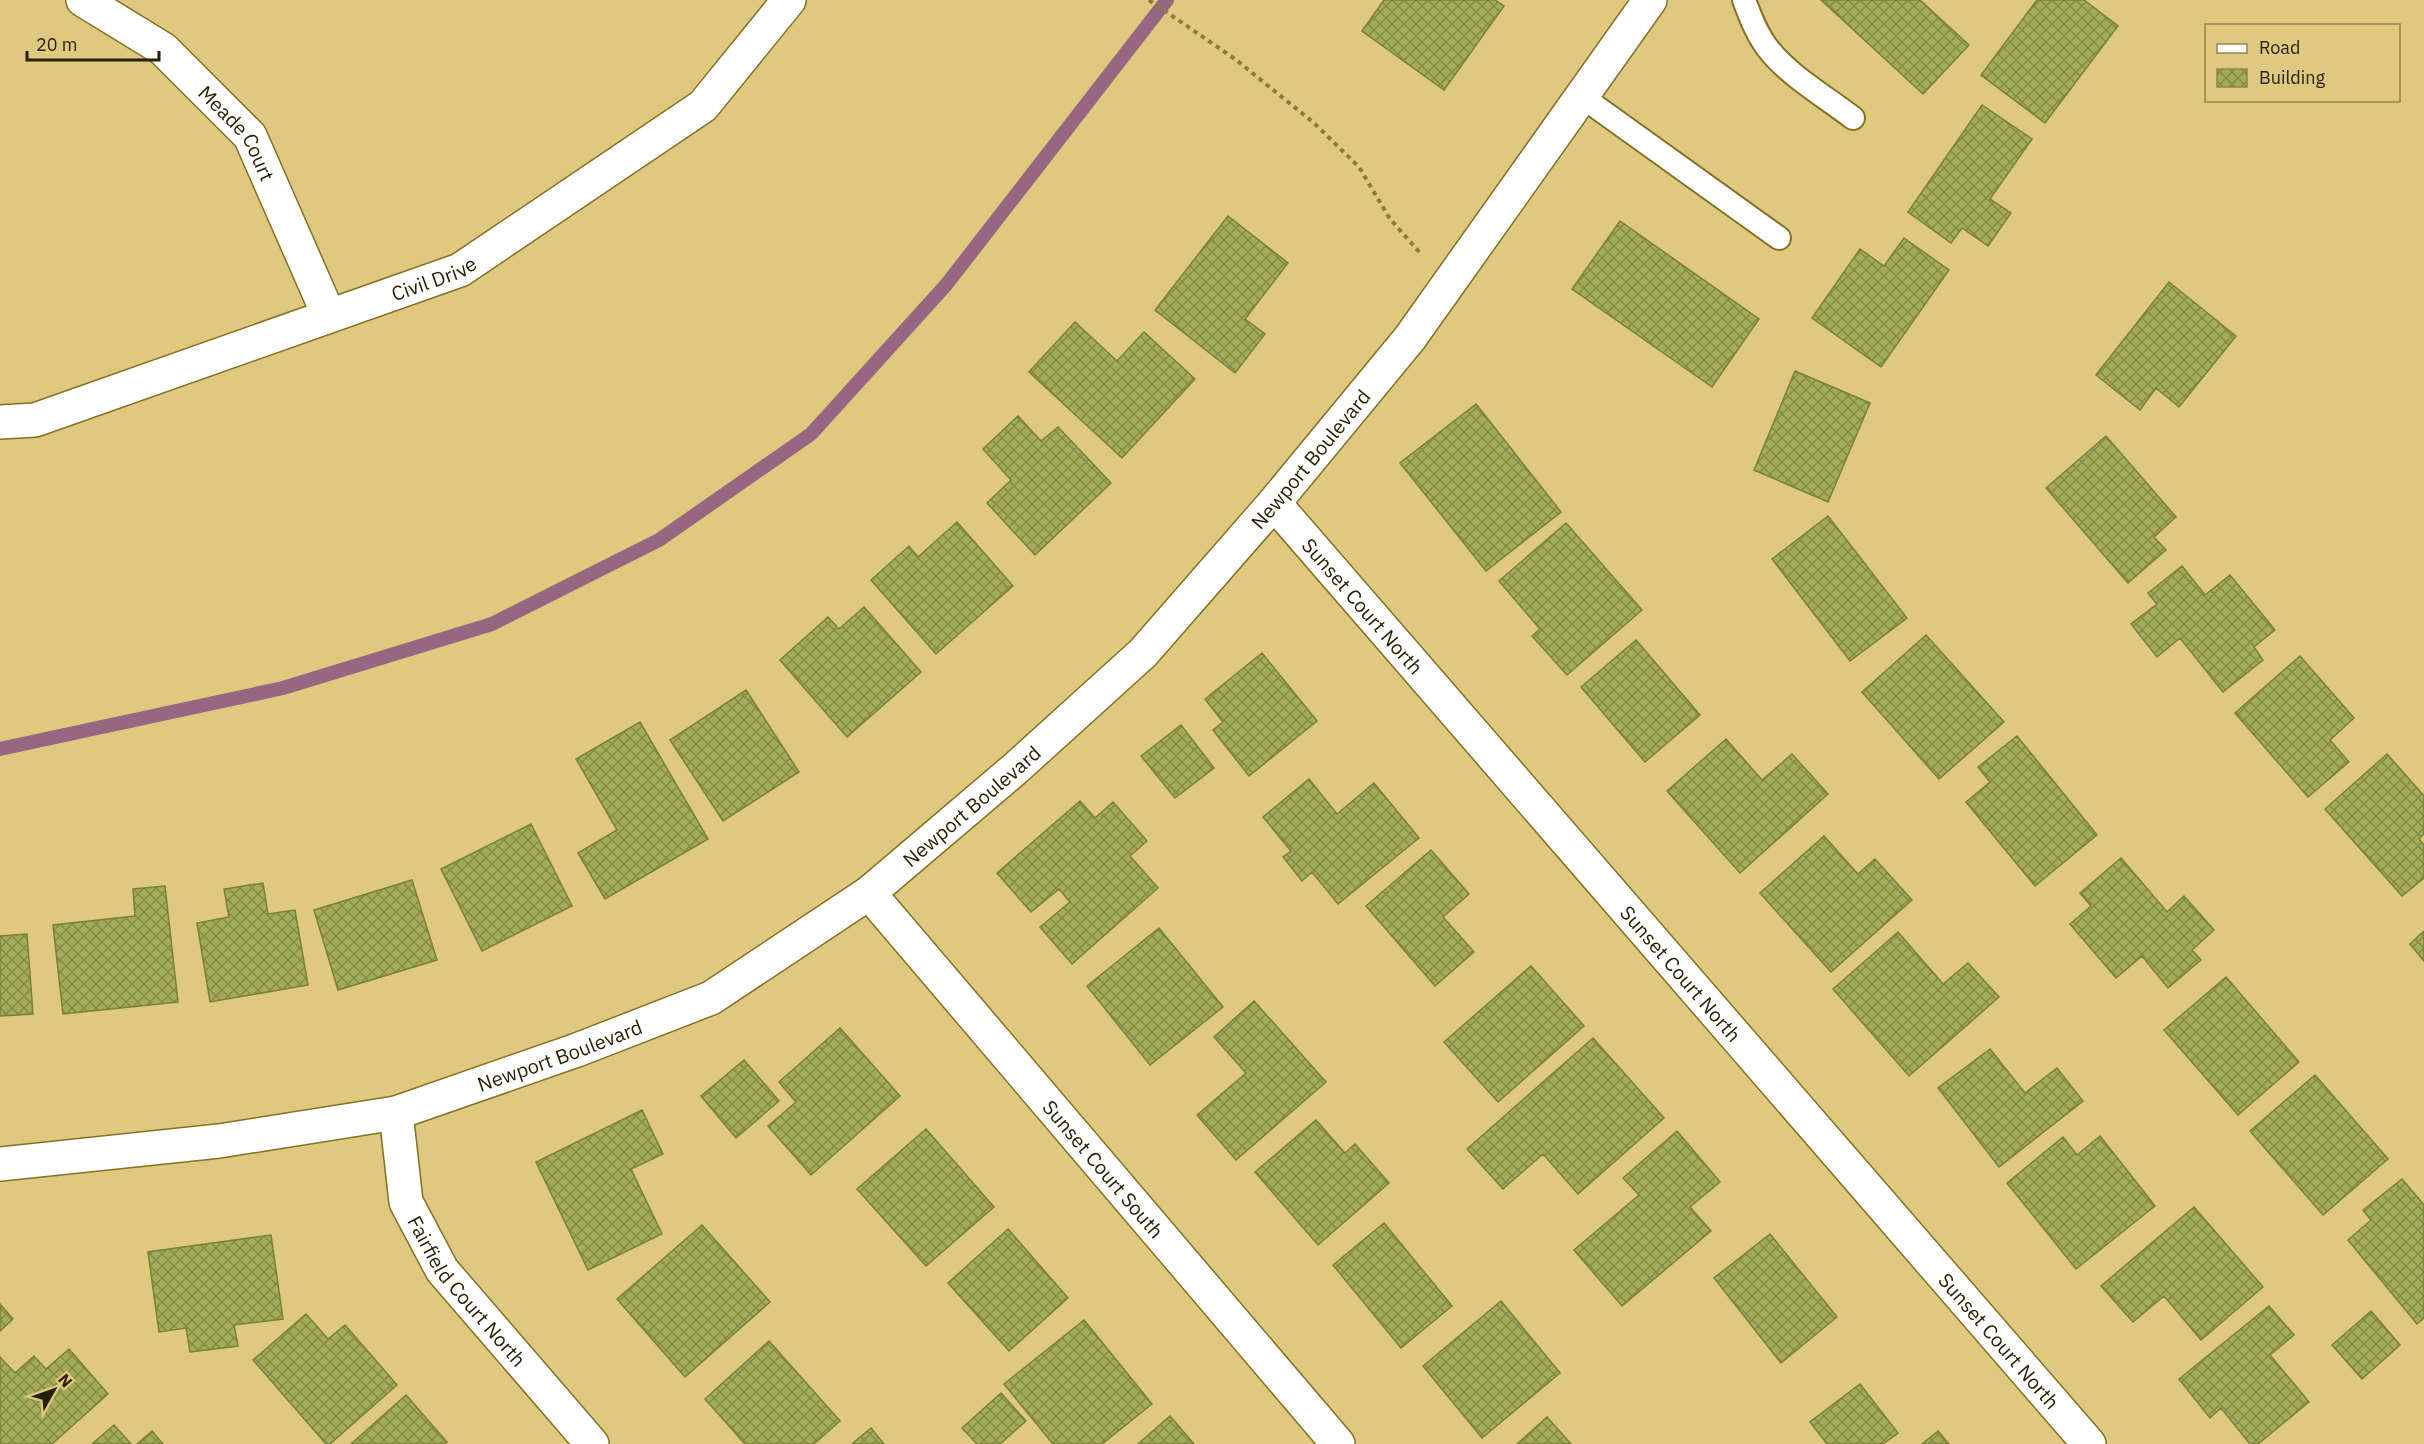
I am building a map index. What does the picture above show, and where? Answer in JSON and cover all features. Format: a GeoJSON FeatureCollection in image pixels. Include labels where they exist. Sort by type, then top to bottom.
{"type":"FeatureCollection","features":[{"type":"Feature","properties":{"kind":"street","name":"Meade Court"},"geometry":{"type":"LineString","coordinates":[[83,0],[163,49],[250,136],[329,316]]}},
{"type":"Feature","properties":{"kind":"street","name":"Civil Drive"},"geometry":{"type":"LineString","coordinates":[[0,422],[35,420],[460,270],[703,106],[789,0]]}},
{"type":"Feature","properties":{"kind":"street","name":"Newport Boulevard"},"geometry":{"type":"LineString","coordinates":[[0,1164],[219,1141],[396,1113],[577,1050],[711,998],[869,893],[1016,768],[1143,652],[1274,503],[1410,338],[1650,0]]}},
{"type":"Feature","properties":{"kind":"street","name":"Sunset Court North"},"geometry":{"type":"LineString","coordinates":[[1274,503],[2089,1444]]}},
{"type":"Feature","properties":{"kind":"street","name":"Sunset Court South"},"geometry":{"type":"LineString","coordinates":[[869,893],[1338,1444]]}},
{"type":"Feature","properties":{"kind":"street","name":"Fairfield Court North"},"geometry":{"type":"LineString","coordinates":[[396,1113],[406,1203],[442,1270],[592,1444]]}},
{"type":"Feature","properties":{"kind":"lane"},"geometry":{"type":"LineString","coordinates":[[1744,0],[1755,28],[1767,48],[1789,70],[1853,118]]}},
{"type":"Feature","properties":{"kind":"lane"},"geometry":{"type":"LineString","coordinates":[[1581,96],[1779,238]]}},
{"type":"Feature","properties":{"kind":"path"},"geometry":{"type":"LineString","coordinates":[[1149,0],[1225,52],[1314,123],[1359,167],[1390,219],[1419,252],[1451,281]]}},
{"type":"Feature","properties":{"kind":"building"},"geometry":{"type":"Polygon","coordinates":[[[1384,0],[1495,0],[1504,6],[1444,90],[1362,31],[1384,0]]]}},
{"type":"Feature","properties":{"kind":"building"},"geometry":{"type":"Polygon","coordinates":[[[1821,0],[1920,0],[1969,45],[1923,94],[1821,0]]]}},
{"type":"Feature","properties":{"kind":"building"},"geometry":{"type":"Polygon","coordinates":[[[2037,0],[2084,0],[2118,26],[2045,123],[1981,75],[2037,0]]]}},
{"type":"Feature","properties":{"kind":"building"},"geometry":{"type":"Polygon","coordinates":[[[1982,105],[2032,139],[1990,199],[2011,213],[1988,246],[1962,228],[1951,243],[1908,212],[1982,105]]]}},
{"type":"Feature","properties":{"kind":"building"},"geometry":{"type":"Polygon","coordinates":[[[1228,216],[1288,263],[1245,319],[1265,334],[1235,373],[1155,310],[1228,216]]]}},
{"type":"Feature","properties":{"kind":"building"},"geometry":{"type":"Polygon","coordinates":[[[1620,221],[1759,319],[1712,387],[1572,289],[1620,221]]]}},
{"type":"Feature","properties":{"kind":"building"},"geometry":{"type":"Polygon","coordinates":[[[1904,238],[1949,270],[1881,367],[1812,318],[1860,249],[1884,266],[1904,238]]]}},
{"type":"Feature","properties":{"kind":"building"},"geometry":{"type":"Polygon","coordinates":[[[2169,282],[2236,336],[2179,407],[2156,388],[2140,410],[2096,375],[2169,282]]]}},
{"type":"Feature","properties":{"kind":"building"},"geometry":{"type":"Polygon","coordinates":[[[1075,322],[1117,361],[1144,332],[1195,379],[1122,458],[1029,372],[1075,322]]]}},
{"type":"Feature","properties":{"kind":"building"},"geometry":{"type":"Polygon","coordinates":[[[1795,371],[1870,403],[1828,502],[1754,470],[1795,371]]]}},
{"type":"Feature","properties":{"kind":"building"},"geometry":{"type":"Polygon","coordinates":[[[1476,404],[1561,512],[1486,571],[1400,463],[1476,404]]]}},
{"type":"Feature","properties":{"kind":"building"},"geometry":{"type":"Polygon","coordinates":[[[1018,416],[1041,441],[1058,427],[1111,483],[1035,555],[987,503],[1011,480],[983,449],[1018,416]]]}},
{"type":"Feature","properties":{"kind":"building"},"geometry":{"type":"Polygon","coordinates":[[[2106,436],[2176,517],[2154,537],[2166,550],[2128,583],[2046,488],[2106,436]]]}},
{"type":"Feature","properties":{"kind":"building"},"geometry":{"type":"Polygon","coordinates":[[[1828,516],[1907,618],[1850,661],[1772,559],[1828,516]]]}},
{"type":"Feature","properties":{"kind":"building"},"geometry":{"type":"Polygon","coordinates":[[[957,522],[1013,586],[936,654],[871,580],[909,546],[918,557],[957,522]]]}},
{"type":"Feature","properties":{"kind":"building"},"geometry":{"type":"Polygon","coordinates":[[[1566,523],[1642,610],[1567,675],[1532,636],[1540,629],[1499,581],[1566,523]]]}},
{"type":"Feature","properties":{"kind":"building"},"geometry":{"type":"Polygon","coordinates":[[[2182,566],[2205,595],[2230,575],[2275,630],[2254,647],[2263,660],[2223,692],[2180,638],[2157,657],[2131,624],[2157,604],[2148,593],[2182,566]]]}},
{"type":"Feature","properties":{"kind":"building"},"geometry":{"type":"Polygon","coordinates":[[[864,607],[921,672],[847,737],[780,660],[828,617],[839,629],[864,607]]]}},
{"type":"Feature","properties":{"kind":"building"},"geometry":{"type":"Polygon","coordinates":[[[1926,635],[2004,722],[1939,779],[1862,692],[1926,635]]]}},
{"type":"Feature","properties":{"kind":"building"},"geometry":{"type":"Polygon","coordinates":[[[1636,640],[1700,715],[1645,762],[1581,687],[1636,640]]]}},
{"type":"Feature","properties":{"kind":"building"},"geometry":{"type":"Polygon","coordinates":[[[1262,653],[1317,721],[1249,776],[1213,730],[1223,722],[1205,699],[1262,653]]]}},
{"type":"Feature","properties":{"kind":"building"},"geometry":{"type":"Polygon","coordinates":[[[2300,656],[2354,718],[2330,740],[2349,762],[2308,797],[2235,713],[2300,656]]]}},
{"type":"Feature","properties":{"kind":"building"},"geometry":{"type":"Polygon","coordinates":[[[746,690],[799,772],[723,821],[670,740],[746,690]]]}},
{"type":"Feature","properties":{"kind":"building"},"geometry":{"type":"Polygon","coordinates":[[[640,722],[708,839],[605,899],[578,853],[617,830],[576,759],[640,722]]]}},
{"type":"Feature","properties":{"kind":"building"},"geometry":{"type":"Polygon","coordinates":[[[1181,725],[1214,768],[1175,798],[1141,756],[1181,725]]]}},
{"type":"Feature","properties":{"kind":"building"},"geometry":{"type":"Polygon","coordinates":[[[2017,736],[2097,835],[2035,886],[1966,802],[1990,782],[1978,767],[2017,736]]]}},
{"type":"Feature","properties":{"kind":"building"},"geometry":{"type":"Polygon","coordinates":[[[1726,739],[1762,780],[1792,754],[1828,794],[1740,873],[1667,791],[1726,739]]]}},
{"type":"Feature","properties":{"kind":"building"},"geometry":{"type":"Polygon","coordinates":[[[2387,754],[2424,796],[2424,834],[2419,839],[2424,845],[2424,878],[2402,896],[2325,809],[2387,754]]]}},
{"type":"Feature","properties":{"kind":"building"},"geometry":{"type":"Polygon","coordinates":[[[1309,779],[1337,814],[1374,783],[1419,838],[1338,904],[1312,872],[1302,881],[1283,857],[1291,851],[1263,817],[1309,779]]]}},
{"type":"Feature","properties":{"kind":"building"},"geometry":{"type":"Polygon","coordinates":[[[1080,801],[1095,818],[1113,802],[1147,841],[1130,856],[1158,888],[1072,964],[1040,927],[1070,902],[1059,889],[1031,912],[997,873],[1080,801]]]}},
{"type":"Feature","properties":{"kind":"building"},"geometry":{"type":"Polygon","coordinates":[[[531,824],[572,906],[482,951],[441,869],[531,824]]]}},
{"type":"Feature","properties":{"kind":"building"},"geometry":{"type":"Polygon","coordinates":[[[1824,836],[1858,874],[1875,859],[1912,900],[1831,972],[1760,893],[1824,836]]]}},
{"type":"Feature","properties":{"kind":"building"},"geometry":{"type":"Polygon","coordinates":[[[1431,850],[1469,894],[1443,917],[1474,952],[1435,986],[1366,906],[1431,850]]]}},
{"type":"Feature","properties":{"kind":"building"},"geometry":{"type":"Polygon","coordinates":[[[2121,858],[2167,912],[2184,896],[2214,930],[2192,950],[2201,960],[2168,988],[2142,956],[2116,978],[2070,924],[2091,906],[2080,893],[2121,858]]]}},
{"type":"Feature","properties":{"kind":"building"},"geometry":{"type":"Polygon","coordinates":[[[412,880],[437,960],[338,990],[314,910],[412,880]]]}},
{"type":"Feature","properties":{"kind":"building"},"geometry":{"type":"Polygon","coordinates":[[[263,883],[268,914],[295,910],[308,985],[210,1002],[197,923],[229,917],[224,889],[263,883]]]}},
{"type":"Feature","properties":{"kind":"building"},"geometry":{"type":"Polygon","coordinates":[[[165,886],[178,1002],[63,1014],[53,925],[135,916],[133,889],[165,886]]]}},
{"type":"Feature","properties":{"kind":"building"},"geometry":{"type":"Polygon","coordinates":[[[1159,928],[1223,1007],[1150,1065],[1087,986],[1159,928]]]}},
{"type":"Feature","properties":{"kind":"building"},"geometry":{"type":"Polygon","coordinates":[[[2424,931],[2424,961],[2410,944],[2424,931]]]}},
{"type":"Feature","properties":{"kind":"building"},"geometry":{"type":"Polygon","coordinates":[[[1898,932],[1943,984],[1968,963],[1999,997],[1909,1076],[1833,989],[1898,932]]]}},
{"type":"Feature","properties":{"kind":"building"},"geometry":{"type":"Polygon","coordinates":[[[27,934],[33,1014],[0,1016],[0,936],[27,934]]]}},
{"type":"Feature","properties":{"kind":"building"},"geometry":{"type":"Polygon","coordinates":[[[1531,966],[1584,1026],[1498,1102],[1444,1042],[1531,966]]]}},
{"type":"Feature","properties":{"kind":"building"},"geometry":{"type":"Polygon","coordinates":[[[2226,977],[2299,1062],[2238,1115],[2164,1030],[2226,977]]]}},
{"type":"Feature","properties":{"kind":"building"},"geometry":{"type":"Polygon","coordinates":[[[1254,1001],[1326,1082],[1236,1160],[1197,1115],[1246,1073],[1214,1037],[1254,1001]]]}},
{"type":"Feature","properties":{"kind":"building"},"geometry":{"type":"Polygon","coordinates":[[[840,1028],[900,1096],[811,1175],[768,1126],[796,1102],[779,1082],[840,1028]]]}},
{"type":"Feature","properties":{"kind":"building"},"geometry":{"type":"Polygon","coordinates":[[[1593,1038],[1664,1118],[1578,1194],[1543,1154],[1503,1189],[1467,1149],[1593,1038]]]}},
{"type":"Feature","properties":{"kind":"building"},"geometry":{"type":"Polygon","coordinates":[[[1990,1049],[2025,1093],[2057,1068],[2083,1101],[1999,1167],[1938,1088],[1990,1049]]]}},
{"type":"Feature","properties":{"kind":"building"},"geometry":{"type":"Polygon","coordinates":[[[744,1060],[779,1101],[736,1138],[701,1096],[744,1060]]]}},
{"type":"Feature","properties":{"kind":"building"},"geometry":{"type":"Polygon","coordinates":[[[2315,1075],[2388,1159],[2323,1215],[2250,1131],[2315,1075]]]}},
{"type":"Feature","properties":{"kind":"building"},"geometry":{"type":"Polygon","coordinates":[[[642,1110],[663,1154],[631,1169],[662,1234],[588,1270],[536,1162],[642,1110]]]}},
{"type":"Feature","properties":{"kind":"building"},"geometry":{"type":"Polygon","coordinates":[[[1316,1120],[1345,1153],[1355,1144],[1389,1183],[1318,1245],[1255,1172],[1316,1120]]]}},
{"type":"Feature","properties":{"kind":"building"},"geometry":{"type":"Polygon","coordinates":[[[926,1129],[994,1207],[926,1266],[857,1189],[926,1129]]]}},
{"type":"Feature","properties":{"kind":"building"},"geometry":{"type":"Polygon","coordinates":[[[1677,1131],[1720,1182],[1690,1207],[1711,1231],[1622,1306],[1574,1250],[1639,1195],[1623,1178],[1677,1131]]]}},
{"type":"Feature","properties":{"kind":"building"},"geometry":{"type":"Polygon","coordinates":[[[2100,1136],[2155,1206],[2076,1269],[2007,1183],[2063,1137],[2077,1155],[2100,1136]]]}},
{"type":"Feature","properties":{"kind":"building"},"geometry":{"type":"Polygon","coordinates":[[[2402,1179],[2424,1205],[2424,1318],[2417,1324],[2348,1240],[2371,1220],[2363,1210],[2402,1179]]]}},
{"type":"Feature","properties":{"kind":"building"},"geometry":{"type":"Polygon","coordinates":[[[2194,1207],[2263,1287],[2201,1340],[2164,1296],[2133,1322],[2101,1286],[2194,1207]]]}},
{"type":"Feature","properties":{"kind":"building"},"geometry":{"type":"Polygon","coordinates":[[[1384,1223],[1452,1306],[1401,1348],[1333,1265],[1384,1223]]]}},
{"type":"Feature","properties":{"kind":"building"},"geometry":{"type":"Polygon","coordinates":[[[702,1225],[770,1302],[685,1377],[617,1299],[702,1225]]]}},
{"type":"Feature","properties":{"kind":"building"},"geometry":{"type":"Polygon","coordinates":[[[1008,1229],[1068,1298],[1009,1351],[948,1283],[1008,1229]]]}},
{"type":"Feature","properties":{"kind":"building"},"geometry":{"type":"Polygon","coordinates":[[[1770,1234],[1837,1317],[1781,1363],[1714,1278],[1770,1234]]]}},
{"type":"Feature","properties":{"kind":"building"},"geometry":{"type":"Polygon","coordinates":[[[271,1235],[283,1319],[234,1325],[238,1346],[190,1352],[186,1328],[159,1332],[148,1252],[271,1235]]]}},
{"type":"Feature","properties":{"kind":"building"},"geometry":{"type":"Polygon","coordinates":[[[1501,1301],[1560,1373],[1482,1438],[1423,1366],[1501,1301]]]}},
{"type":"Feature","properties":{"kind":"building"},"geometry":{"type":"Polygon","coordinates":[[[0,1304],[13,1319],[0,1331],[0,1304]]]}},
{"type":"Feature","properties":{"kind":"building"},"geometry":{"type":"Polygon","coordinates":[[[2269,1306],[2294,1335],[2270,1355],[2309,1402],[2258,1444],[2250,1444],[2221,1408],[2210,1418],[2179,1379],[2269,1306]]]}},
{"type":"Feature","properties":{"kind":"building"},"geometry":{"type":"Polygon","coordinates":[[[2371,1311],[2400,1345],[2362,1379],[2332,1345],[2371,1311]]]}},
{"type":"Feature","properties":{"kind":"building"},"geometry":{"type":"Polygon","coordinates":[[[306,1314],[328,1339],[345,1325],[397,1385],[330,1444],[326,1444],[253,1360],[306,1314]]]}},
{"type":"Feature","properties":{"kind":"building"},"geometry":{"type":"Polygon","coordinates":[[[1084,1320],[1152,1404],[1102,1444],[1053,1444],[1004,1384],[1084,1320]]]}},
{"type":"Feature","properties":{"kind":"building"},"geometry":{"type":"Polygon","coordinates":[[[769,1341],[840,1421],[814,1444],[745,1444],[705,1399],[769,1341]]]}},
{"type":"Feature","properties":{"kind":"building"},"geometry":{"type":"Polygon","coordinates":[[[69,1349],[108,1394],[52,1444],[0,1444],[0,1357],[15,1373],[34,1356],[46,1369],[69,1349]]]}},
{"type":"Feature","properties":{"kind":"building"},"geometry":{"type":"Polygon","coordinates":[[[1860,1384],[1898,1433],[1883,1444],[1827,1444],[1810,1422],[1860,1384]]]}},
{"type":"Feature","properties":{"kind":"building"},"geometry":{"type":"Polygon","coordinates":[[[1001,1393],[1026,1421],[1000,1444],[977,1444],[962,1428],[1001,1393]]]}},
{"type":"Feature","properties":{"kind":"building"},"geometry":{"type":"Polygon","coordinates":[[[406,1395],[447,1442],[444,1444],[351,1444],[406,1395]]]}},
{"type":"Feature","properties":{"kind":"building"},"geometry":{"type":"Polygon","coordinates":[[[1170,1416],[1194,1444],[1138,1444],[1170,1416]]]}},
{"type":"Feature","properties":{"kind":"building"},"geometry":{"type":"Polygon","coordinates":[[[1547,1417],[1571,1444],[1517,1444],[1547,1417]]]}},
{"type":"Feature","properties":{"kind":"building"},"geometry":{"type":"Polygon","coordinates":[[[114,1425],[131,1444],[92,1444],[114,1425]]]}},
{"type":"Feature","properties":{"kind":"building"},"geometry":{"type":"Polygon","coordinates":[[[871,1428],[884,1444],[852,1444],[871,1428]]]}},
{"type":"Feature","properties":{"kind":"building"},"geometry":{"type":"Polygon","coordinates":[[[152,1431],[163,1444],[137,1444],[152,1431]]]}},
{"type":"Feature","properties":{"kind":"building"},"geometry":{"type":"Polygon","coordinates":[[[1938,1431],[1949,1444],[1922,1444],[1938,1431]]]}},
{"type":"Feature","properties":{"kind":"waterway"},"geometry":{"type":"LineString","coordinates":[[0,749],[283,688],[492,624],[659,540],[811,434],[946,285],[1167,0]]}}]}
